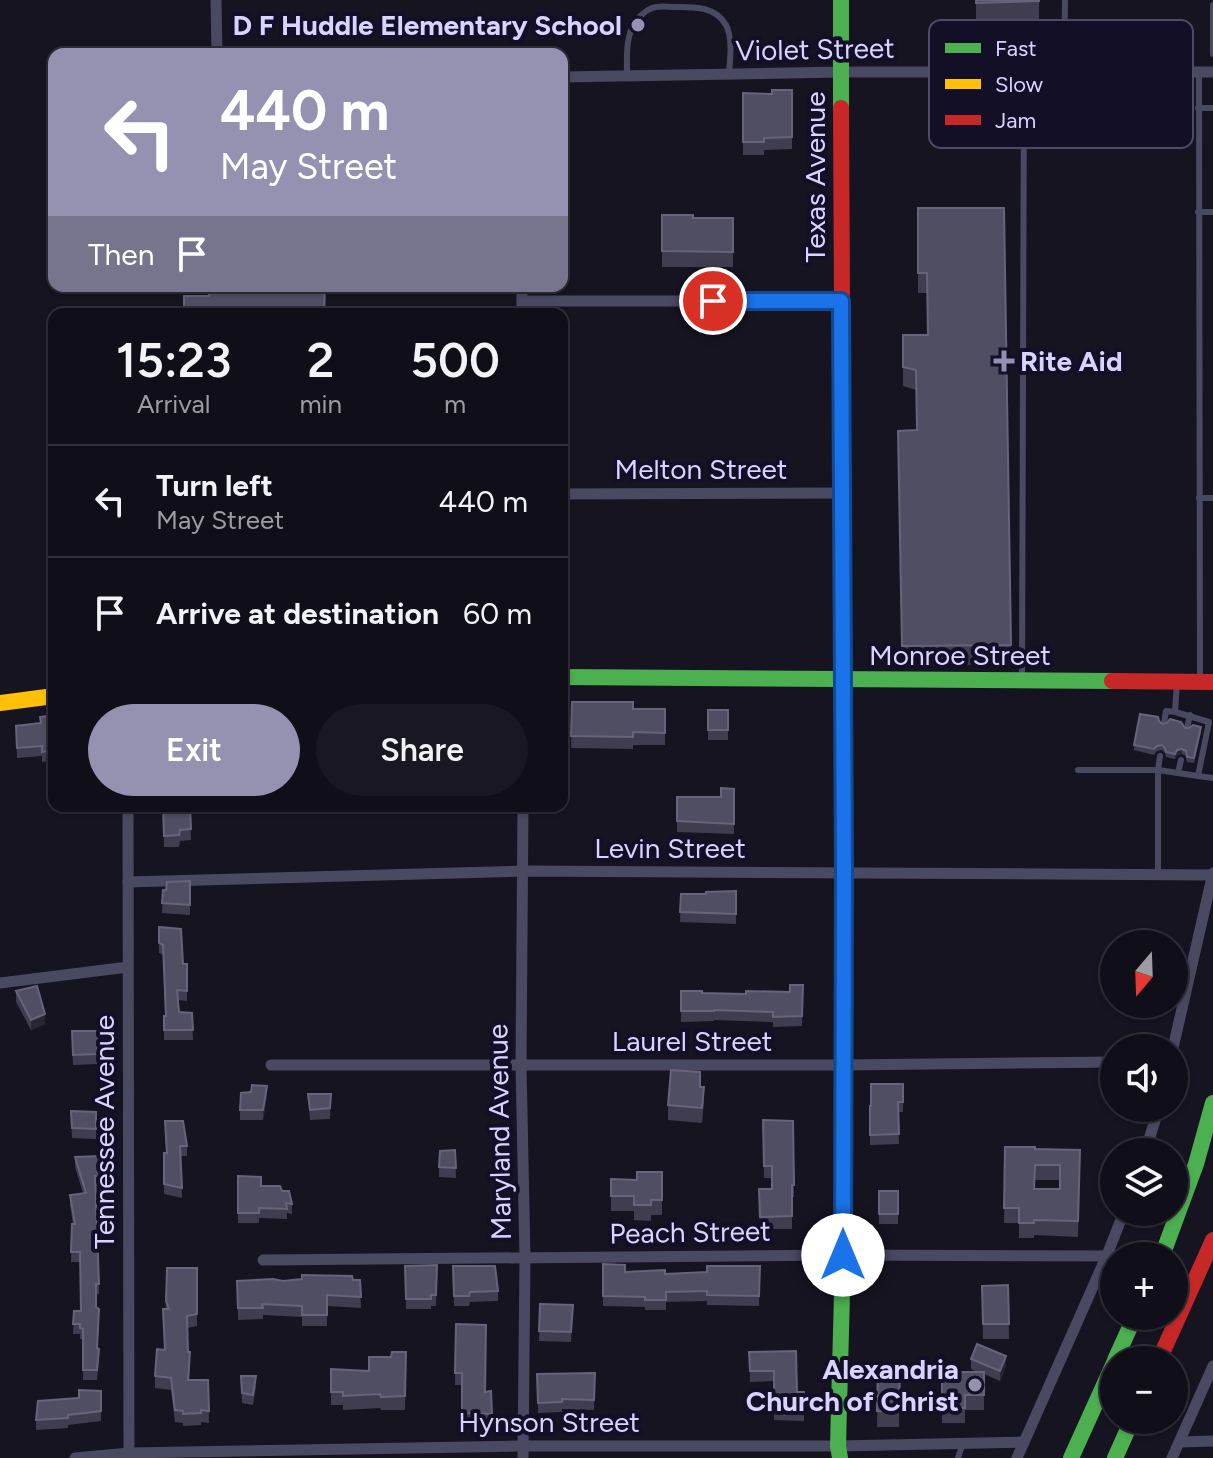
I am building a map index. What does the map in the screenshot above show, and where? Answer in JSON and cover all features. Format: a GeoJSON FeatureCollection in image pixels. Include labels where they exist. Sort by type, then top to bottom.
{"type":"FeatureCollection","features":[{"type":"Feature","properties":{"kind":"main road","name":"Texas Avenue"},"geometry":{"type":"LineString","coordinates":[[839,1452],[844,873],[841,0]]}},
{"type":"Feature","properties":{"kind":"main road","name":"Monroe Street"},"geometry":{"type":"LineString","coordinates":[[568,677],[1206,682]]}},
{"type":"Feature","properties":{"kind":"main road"},"geometry":{"type":"LineString","coordinates":[[0,703],[48,697]]}},
{"type":"Feature","properties":{"kind":"main road"},"geometry":{"type":"LineString","coordinates":[[1167,1242],[1196,1164],[1213,1103]]}},
{"type":"Feature","properties":{"kind":"main road"},"geometry":{"type":"LineString","coordinates":[[1188,1294],[1213,1240]]}},
{"type":"Feature","properties":{"kind":"main road"},"geometry":{"type":"LineString","coordinates":[[1188,1296],[1213,1251]]}},
{"type":"Feature","properties":{"kind":"main road"},"geometry":{"type":"LineString","coordinates":[[1071,1458],[1100,1395]]}},
{"type":"Feature","properties":{"kind":"main road"},"geometry":{"type":"LineString","coordinates":[[1115,1458],[1126,1434]]}},
{"type":"Feature","properties":{"kind":"street"},"geometry":{"type":"LineString","coordinates":[[216,0],[217,48]]}},
{"type":"Feature","properties":{"kind":"street","name":"Violet Street"},"geometry":{"type":"LineString","coordinates":[[568,77],[929,72]]}},
{"type":"Feature","properties":{"kind":"street","name":"Violet Street"},"geometry":{"type":"LineString","coordinates":[[1193,72],[1213,72]]}},
{"type":"Feature","properties":{"kind":"street"},"geometry":{"type":"LineString","coordinates":[[522,292],[522,308]]}},
{"type":"Feature","properties":{"kind":"street"},"geometry":{"type":"LineString","coordinates":[[522,301],[841,301]]}},
{"type":"Feature","properties":{"kind":"street","name":"Melton Street"},"geometry":{"type":"LineString","coordinates":[[568,494],[841,493]]}},
{"type":"Feature","properties":{"kind":"street","name":"Tennessee Avenue"},"geometry":{"type":"LineString","coordinates":[[128,812],[129,1456]]}},
{"type":"Feature","properties":{"kind":"street","name":"Maryland Avenue"},"geometry":{"type":"LineString","coordinates":[[523,812],[523,1452]]}},
{"type":"Feature","properties":{"kind":"street","name":"Levin Street"},"geometry":{"type":"LineString","coordinates":[[128,882],[524,871],[1213,874]]}},
{"type":"Feature","properties":{"kind":"street"},"geometry":{"type":"LineString","coordinates":[[1176,1034],[1213,874]]}},
{"type":"Feature","properties":{"kind":"street"},"geometry":{"type":"LineString","coordinates":[[0,983],[128,967]]}},
{"type":"Feature","properties":{"kind":"street","name":"Laurel Street"},"geometry":{"type":"LineString","coordinates":[[271,1065],[1100,1062]]}},
{"type":"Feature","properties":{"kind":"street","name":"Peach Street"},"geometry":{"type":"LineString","coordinates":[[263,1260],[1100,1256]]}},
{"type":"Feature","properties":{"kind":"street"},"geometry":{"type":"LineString","coordinates":[[1017,1458],[1100,1281]]}},
{"type":"Feature","properties":{"kind":"street"},"geometry":{"type":"LineString","coordinates":[[1172,1458],[1213,1366]]}},
{"type":"Feature","properties":{"kind":"street"},"geometry":{"type":"LineString","coordinates":[[1180,1442],[1213,1441]]}},
{"type":"Feature","properties":{"kind":"street","name":"Hynson Street"},"geometry":{"type":"LineString","coordinates":[[75,1458],[523,1452],[839,1452],[1024,1442]]}},
{"type":"Feature","properties":{"kind":"lane"},"geometry":{"type":"LineString","coordinates":[[1065,0],[1065,20]]}},
{"type":"Feature","properties":{"kind":"lane"},"geometry":{"type":"LineString","coordinates":[[1213,5],[1213,54]]}},
{"type":"Feature","properties":{"kind":"lane"},"geometry":{"type":"LineString","coordinates":[[627,76],[629,35],[636,20],[656,7],[701,7],[721,18],[730,39],[729,74]]}},
{"type":"Feature","properties":{"kind":"lane"},"geometry":{"type":"LineString","coordinates":[[1199,72],[1199,498],[1206,682]]}},
{"type":"Feature","properties":{"kind":"lane"},"geometry":{"type":"LineString","coordinates":[[1198,108],[1213,108]]}},
{"type":"Feature","properties":{"kind":"lane"},"geometry":{"type":"LineString","coordinates":[[1022,681],[1024,148]]}},
{"type":"Feature","properties":{"kind":"lane"},"geometry":{"type":"LineString","coordinates":[[1198,212],[1213,212]]}},
{"type":"Feature","properties":{"kind":"lane"},"geometry":{"type":"LineString","coordinates":[[1199,498],[1213,498]]}},
{"type":"Feature","properties":{"kind":"lane"},"geometry":{"type":"LineString","coordinates":[[1175,712],[1177,682]]}},
{"type":"Feature","properties":{"kind":"lane"},"geometry":{"type":"LineString","coordinates":[[1164,723],[1166,711],[1211,722],[1198,776]]}},
{"type":"Feature","properties":{"kind":"lane"},"geometry":{"type":"LineString","coordinates":[[1187,728],[1190,715]]}},
{"type":"Feature","properties":{"kind":"lane"},"geometry":{"type":"LineString","coordinates":[[1158,875],[1160,756]]}},
{"type":"Feature","properties":{"kind":"lane"},"geometry":{"type":"LineString","coordinates":[[1178,773],[1181,760]]}},
{"type":"Feature","properties":{"kind":"lane"},"geometry":{"type":"LineString","coordinates":[[1078,770],[1158,770],[1213,778]]}},
{"type":"Feature","properties":{"kind":"lane"},"geometry":{"type":"LineString","coordinates":[[958,1458],[963,1443]]}},
{"type":"Feature","properties":{"kind":"building"},"geometry":{"type":"Polygon","coordinates":[[[976,0],[1039,0],[1039,1],[976,3],[976,0]]]}},
{"type":"Feature","properties":{"kind":"building"},"geometry":{"type":"Polygon","coordinates":[[[772,90],[792,90],[792,137],[743,142],[743,93],[772,94],[772,90]]]}},
{"type":"Feature","properties":{"kind":"building"},"geometry":{"type":"Polygon","coordinates":[[[918,208],[1004,208],[1011,645],[902,646],[898,431],[917,430],[916,370],[903,367],[903,335],[928,335],[927,273],[918,273],[918,208]]]}},
{"type":"Feature","properties":{"kind":"building"},"geometry":{"type":"Polygon","coordinates":[[[662,215],[733,218],[733,252],[662,251],[662,215]]]}},
{"type":"Feature","properties":{"kind":"building"},"geometry":{"type":"Polygon","coordinates":[[[210,292],[325,292],[324,308],[184,308],[184,296],[209,296],[210,292]]]}},
{"type":"Feature","properties":{"kind":"building"},"geometry":{"type":"Polygon","coordinates":[[[572,702],[633,702],[633,709],[665,709],[665,733],[633,732],[633,737],[571,736],[572,702]]]}},
{"type":"Feature","properties":{"kind":"building"},"geometry":{"type":"Polygon","coordinates":[[[708,710],[728,710],[728,730],[708,730],[708,710]]]}},
{"type":"Feature","properties":{"kind":"building"},"geometry":{"type":"Polygon","coordinates":[[[1140,714],[1158,717],[1162,724],[1170,719],[1181,722],[1185,728],[1193,725],[1201,727],[1194,758],[1187,757],[1182,749],[1175,754],[1166,752],[1162,745],[1154,749],[1134,745],[1140,714]]]}},
{"type":"Feature","properties":{"kind":"building"},"geometry":{"type":"Polygon","coordinates":[[[48,716],[48,751],[42,752],[42,746],[17,748],[16,726],[41,723],[40,717],[48,716]]]}},
{"type":"Feature","properties":{"kind":"building"},"geometry":{"type":"Polygon","coordinates":[[[721,788],[734,789],[734,824],[677,821],[677,797],[721,797],[721,788]]]}},
{"type":"Feature","properties":{"kind":"building"},"geometry":{"type":"Polygon","coordinates":[[[163,812],[190,812],[191,829],[180,830],[179,835],[164,836],[163,812]]]}},
{"type":"Feature","properties":{"kind":"building"},"geometry":{"type":"Polygon","coordinates":[[[190,881],[190,905],[162,903],[167,882],[190,881]]]}},
{"type":"Feature","properties":{"kind":"building"},"geometry":{"type":"Polygon","coordinates":[[[736,891],[736,914],[680,912],[681,894],[736,891]]]}},
{"type":"Feature","properties":{"kind":"building"},"geometry":{"type":"Polygon","coordinates":[[[159,927],[181,929],[183,964],[187,964],[187,991],[177,990],[179,1012],[192,1013],[193,1030],[164,1030],[163,945],[159,943],[159,927]]]}},
{"type":"Feature","properties":{"kind":"building"},"geometry":{"type":"Polygon","coordinates":[[[790,985],[803,985],[802,1016],[773,1017],[773,1012],[681,1011],[681,991],[746,994],[746,991],[790,992],[790,985]]]}},
{"type":"Feature","properties":{"kind":"building"},"geometry":{"type":"Polygon","coordinates":[[[37,986],[45,1014],[31,1020],[16,991],[37,986]]]}},
{"type":"Feature","properties":{"kind":"building"},"geometry":{"type":"Polygon","coordinates":[[[72,1031],[98,1031],[97,1054],[73,1055],[72,1031]]]}},
{"type":"Feature","properties":{"kind":"building"},"geometry":{"type":"Polygon","coordinates":[[[671,1070],[700,1072],[700,1087],[704,1087],[702,1108],[668,1105],[671,1070]]]}},
{"type":"Feature","properties":{"kind":"building"},"geometry":{"type":"Polygon","coordinates":[[[871,1084],[903,1084],[903,1102],[898,1102],[899,1134],[870,1135],[871,1084]]]}},
{"type":"Feature","properties":{"kind":"building"},"geometry":{"type":"Polygon","coordinates":[[[252,1085],[267,1086],[263,1110],[240,1110],[241,1093],[251,1092],[252,1085]]]}},
{"type":"Feature","properties":{"kind":"building"},"geometry":{"type":"Polygon","coordinates":[[[308,1094],[331,1094],[330,1108],[310,1110],[308,1094]]]}},
{"type":"Feature","properties":{"kind":"building"},"geometry":{"type":"Polygon","coordinates":[[[71,1111],[96,1112],[96,1129],[72,1128],[71,1111]]]}},
{"type":"Feature","properties":{"kind":"building"},"geometry":{"type":"Polygon","coordinates":[[[763,1120],[793,1121],[792,1216],[760,1217],[759,1189],[772,1189],[772,1166],[764,1166],[763,1120]]]}},
{"type":"Feature","properties":{"kind":"building"},"geometry":{"type":"Polygon","coordinates":[[[165,1121],[183,1121],[187,1146],[180,1146],[182,1188],[164,1184],[164,1153],[167,1153],[165,1121]]]}},
{"type":"Feature","properties":{"kind":"building"},"geometry":{"type":"Polygon","coordinates":[[[1005,1147],[1080,1150],[1078,1221],[1034,1220],[1034,1223],[1019,1223],[1019,1208],[1004,1208],[1005,1147]],[[1035,1165],[1034,1189],[1060,1189],[1060,1165],[1035,1165]]]}},
{"type":"Feature","properties":{"kind":"building"},"geometry":{"type":"Polygon","coordinates":[[[455,1150],[456,1168],[439,1167],[440,1151],[455,1150]]]}},
{"type":"Feature","properties":{"kind":"building"},"geometry":{"type":"Polygon","coordinates":[[[102,1156],[102,1176],[95,1176],[99,1349],[97,1370],[83,1370],[83,1329],[80,1324],[73,1324],[74,1311],[81,1311],[80,1252],[71,1252],[72,1224],[75,1224],[70,1195],[86,1193],[75,1157],[102,1156]]]}},
{"type":"Feature","properties":{"kind":"building"},"geometry":{"type":"Polygon","coordinates":[[[637,1172],[662,1172],[662,1200],[651,1200],[651,1205],[634,1205],[634,1196],[611,1196],[611,1179],[637,1180],[637,1172]]]}},
{"type":"Feature","properties":{"kind":"building"},"geometry":{"type":"Polygon","coordinates":[[[238,1176],[261,1177],[261,1186],[280,1186],[282,1191],[289,1191],[292,1204],[286,1203],[287,1209],[259,1208],[259,1213],[238,1213],[238,1176]]]}},
{"type":"Feature","properties":{"kind":"building"},"geometry":{"type":"Polygon","coordinates":[[[879,1191],[898,1191],[898,1214],[879,1214],[879,1191]]]}},
{"type":"Feature","properties":{"kind":"building"},"geometry":{"type":"Polygon","coordinates":[[[603,1264],[625,1265],[625,1272],[665,1270],[665,1274],[707,1272],[707,1266],[760,1266],[759,1296],[707,1295],[707,1291],[666,1292],[666,1300],[603,1296],[603,1264]]]}},
{"type":"Feature","properties":{"kind":"building"},"geometry":{"type":"Polygon","coordinates":[[[437,1265],[436,1295],[431,1295],[431,1299],[406,1299],[405,1266],[437,1265]]]}},
{"type":"Feature","properties":{"kind":"building"},"geometry":{"type":"Polygon","coordinates":[[[453,1266],[495,1266],[498,1291],[454,1296],[453,1266]]]}},
{"type":"Feature","properties":{"kind":"building"},"geometry":{"type":"Polygon","coordinates":[[[167,1268],[197,1268],[197,1314],[187,1316],[190,1352],[188,1380],[208,1380],[209,1411],[183,1414],[183,1411],[175,1410],[171,1378],[155,1376],[157,1349],[165,1350],[163,1309],[169,1309],[166,1301],[167,1268]]]}},
{"type":"Feature","properties":{"kind":"building"},"geometry":{"type":"Polygon","coordinates":[[[302,1275],[352,1276],[353,1280],[360,1280],[361,1297],[327,1295],[327,1315],[302,1315],[302,1306],[262,1304],[263,1308],[238,1308],[237,1281],[283,1281],[302,1279],[302,1275]]]}},
{"type":"Feature","properties":{"kind":"building"},"geometry":{"type":"Polygon","coordinates":[[[1008,1285],[1009,1324],[983,1324],[982,1286],[1008,1285]]]}},
{"type":"Feature","properties":{"kind":"building"},"geometry":{"type":"Polygon","coordinates":[[[540,1304],[573,1305],[571,1332],[539,1331],[540,1304]]]}},
{"type":"Feature","properties":{"kind":"building"},"geometry":{"type":"Polygon","coordinates":[[[456,1324],[486,1325],[485,1392],[491,1391],[492,1414],[462,1413],[462,1373],[455,1373],[456,1324]]]}},
{"type":"Feature","properties":{"kind":"building"},"geometry":{"type":"Polygon","coordinates":[[[977,1344],[1006,1356],[1000,1371],[971,1359],[977,1344]]]}},
{"type":"Feature","properties":{"kind":"building"},"geometry":{"type":"Polygon","coordinates":[[[796,1351],[797,1392],[804,1392],[804,1410],[774,1410],[774,1371],[750,1371],[749,1352],[796,1351]]]}},
{"type":"Feature","properties":{"kind":"building"},"geometry":{"type":"Polygon","coordinates":[[[392,1352],[406,1352],[405,1396],[343,1396],[343,1392],[331,1392],[331,1369],[369,1371],[369,1357],[391,1357],[392,1352]]]}},
{"type":"Feature","properties":{"kind":"building"},"geometry":{"type":"Polygon","coordinates":[[[878,1366],[900,1366],[899,1412],[877,1411],[878,1366]]]}},
{"type":"Feature","properties":{"kind":"building"},"geometry":{"type":"Polygon","coordinates":[[[942,1372],[984,1372],[984,1395],[965,1395],[965,1408],[942,1408],[942,1372]]]}},
{"type":"Feature","properties":{"kind":"building"},"geometry":{"type":"Polygon","coordinates":[[[595,1373],[594,1400],[562,1399],[562,1402],[538,1403],[537,1374],[595,1373]]]}},
{"type":"Feature","properties":{"kind":"building"},"geometry":{"type":"Polygon","coordinates":[[[241,1376],[256,1376],[253,1395],[242,1393],[241,1376]]]}},
{"type":"Feature","properties":{"kind":"building"},"geometry":{"type":"Polygon","coordinates":[[[79,1390],[101,1391],[101,1411],[68,1415],[68,1418],[36,1420],[38,1401],[79,1398],[79,1390]]]}},
{"type":"Feature","properties":{"kind":"traffic: fast"},"geometry":{"type":"LineString","coordinates":[[841,0],[841,108]]}},
{"type":"Feature","properties":{"kind":"traffic: fast"},"geometry":{"type":"LineString","coordinates":[[568,677],[1112,681]]}},
{"type":"Feature","properties":{"kind":"traffic: fast"},"geometry":{"type":"LineString","coordinates":[[840,1458],[843,1074]]}},
{"type":"Feature","properties":{"kind":"traffic: fast"},"geometry":{"type":"LineString","coordinates":[[1167,1242],[1196,1164],[1213,1103]]}},
{"type":"Feature","properties":{"kind":"traffic: fast"},"geometry":{"type":"LineString","coordinates":[[1121,1346],[1129,1330]]}},
{"type":"Feature","properties":{"kind":"traffic: fast"},"geometry":{"type":"LineString","coordinates":[[1071,1458],[1100,1394]]}},
{"type":"Feature","properties":{"kind":"traffic: fast"},"geometry":{"type":"LineString","coordinates":[[1115,1458],[1126,1434]]}},
{"type":"Feature","properties":{"kind":"traffic: slow"},"geometry":{"type":"LineString","coordinates":[[843,500],[843,1074]]}},
{"type":"Feature","properties":{"kind":"traffic: slow"},"geometry":{"type":"LineString","coordinates":[[0,703],[48,697]]}},
{"type":"Feature","properties":{"kind":"traffic: jam"},"geometry":{"type":"LineString","coordinates":[[841,108],[843,500]]}},
{"type":"Feature","properties":{"kind":"traffic: jam"},"geometry":{"type":"LineString","coordinates":[[1112,681],[1213,682]]}},
{"type":"Feature","properties":{"kind":"traffic: jam"},"geometry":{"type":"LineString","coordinates":[[1165,1346],[1213,1240]]}},
{"type":"Feature","properties":{"kind":"place","name":"D F Huddle Elementary School"},"geometry":{"type":"Point","coordinates":[638,25]}},
{"type":"Feature","properties":{"kind":"place","name":"Rite Aid"},"geometry":{"type":"Point","coordinates":[1004,361]}},
{"type":"Feature","properties":{"kind":"place","name":"Alexandria Church of Christ"},"geometry":{"type":"Point","coordinates":[975,1385]}},
{"type":"Feature","properties":{"kind":"route"},"geometry":{"type":"LineString","coordinates":[[713,301],[841,301],[843,1255]]}}]}
